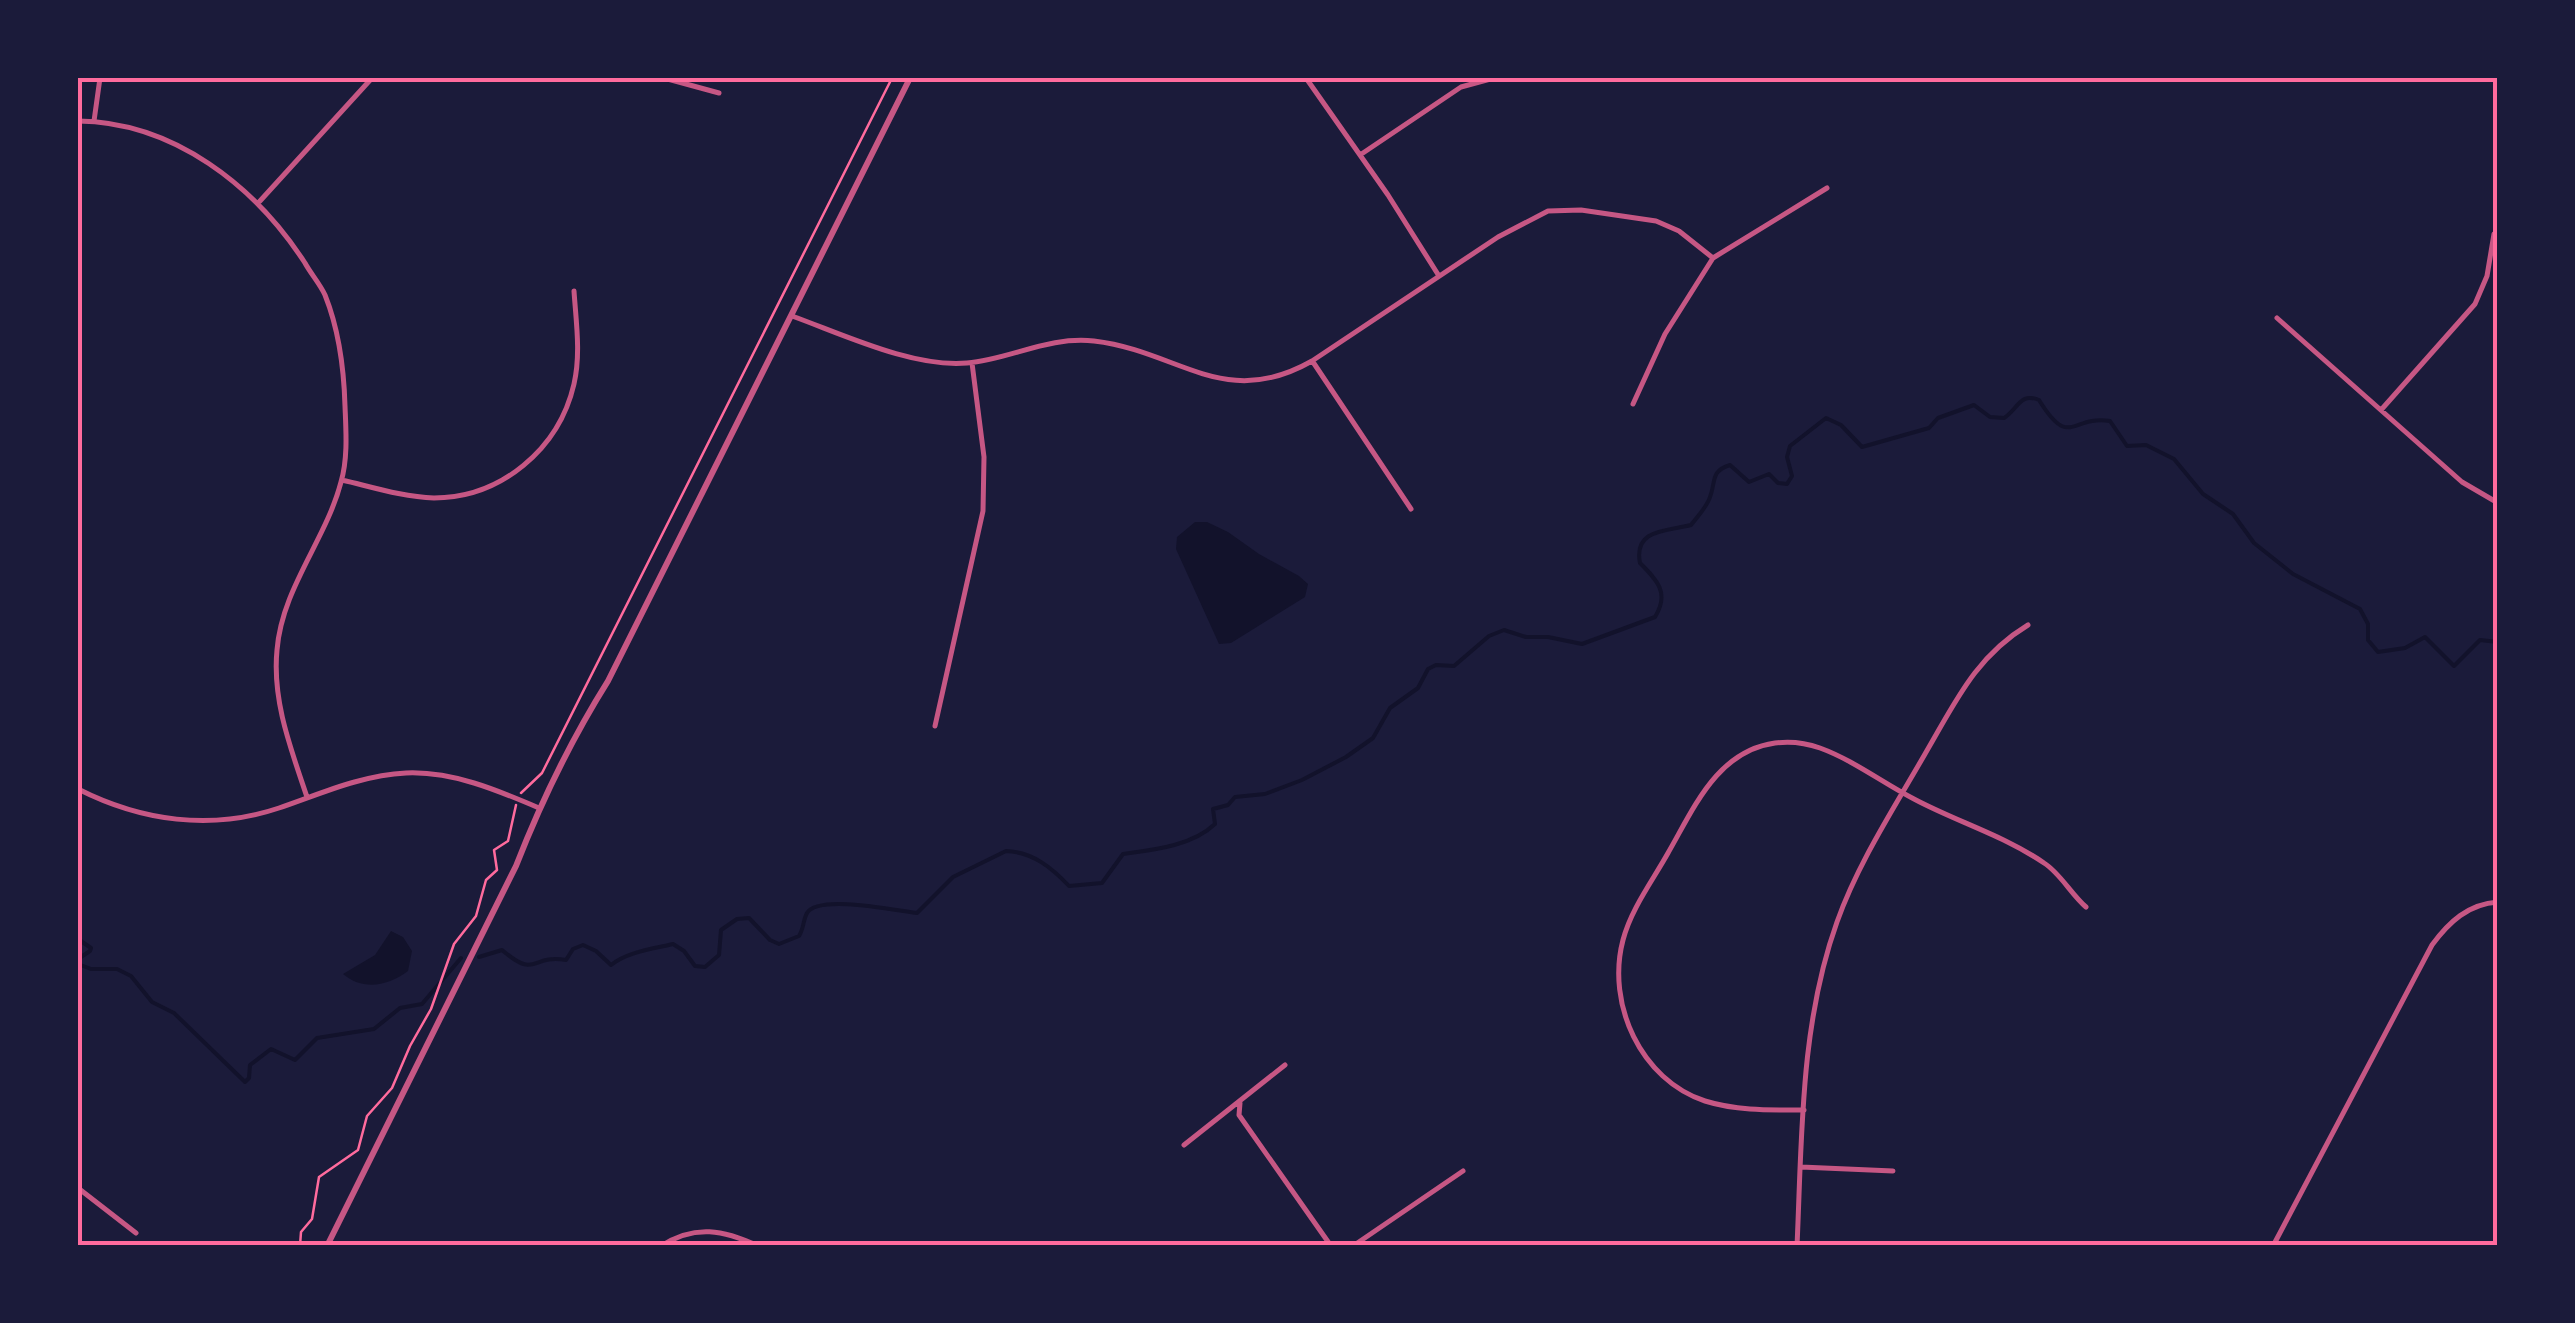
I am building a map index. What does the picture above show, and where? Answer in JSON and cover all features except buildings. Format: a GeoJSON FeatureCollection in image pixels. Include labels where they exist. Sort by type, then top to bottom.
{"type":"FeatureCollection","features":[{"type":"Feature","properties":{"kind":"street"},"geometry":{"type":"LineString","coordinates":[[94,121],[100,78]]}},
{"type":"Feature","properties":{"kind":"street"},"geometry":{"type":"LineString","coordinates":[[259,202],[372,78]]}},
{"type":"Feature","properties":{"kind":"street"},"geometry":{"type":"LineString","coordinates":[[664,78],[720,92]]}},
{"type":"Feature","properties":{"kind":"street"},"geometry":{"type":"LineString","coordinates":[[326,1246],[516,866],[539,808],[608,681],[910,78]]}},
{"type":"Feature","properties":{"kind":"street"},"geometry":{"type":"LineString","coordinates":[[1306,78],[1439,276]]}},
{"type":"Feature","properties":{"kind":"street"},"geometry":{"type":"LineString","coordinates":[[1360,155],[1462,87],[1494,78]]}},
{"type":"Feature","properties":{"kind":"street"},"geometry":{"type":"LineString","coordinates":[[1503,78],[1517,78]]}},
{"type":"Feature","properties":{"kind":"street"},"geometry":{"type":"LineString","coordinates":[[78,121],[143,133],[210,161],[259,202],[286,234],[324,295],[345,374],[342,480],[287,604],[276,653],[282,718],[307,797]]}},
{"type":"Feature","properties":{"kind":"street"},"geometry":{"type":"LineString","coordinates":[[1633,404],[1665,334],[1713,258],[1827,188]]}},
{"type":"Feature","properties":{"kind":"street"},"geometry":{"type":"LineString","coordinates":[[792,316],[924,360],[972,363],[1035,345],[1072,340],[1118,346],[1212,377],[1243,382],[1283,376],[1312,361],[1533,216],[1564,209],[1656,220],[1679,230],[1713,258]]}},
{"type":"Feature","properties":{"kind":"street"},"geometry":{"type":"LineString","coordinates":[[2381,410],[2475,304],[2486,276],[2494,234]]}},
{"type":"Feature","properties":{"kind":"street"},"geometry":{"type":"LineString","coordinates":[[342,480],[395,493],[438,498],[482,489],[519,470],[551,436],[575,382],[578,336],[574,290]]}},
{"type":"Feature","properties":{"kind":"street"},"geometry":{"type":"LineString","coordinates":[[2277,318],[2462,482],[2498,503]]}},
{"type":"Feature","properties":{"kind":"street"},"geometry":{"type":"LineString","coordinates":[[1312,361],[1411,509]]}},
{"type":"Feature","properties":{"kind":"street"},"geometry":{"type":"LineString","coordinates":[[935,726],[983,511],[984,458],[972,363]]}},
{"type":"Feature","properties":{"kind":"street"},"geometry":{"type":"LineString","coordinates":[[1796,1246],[1810,1030],[1828,948],[1850,889],[1978,665],[2001,643],[2028,626]]}},
{"type":"Feature","properties":{"kind":"street"},"geometry":{"type":"LineString","coordinates":[[1804,1110],[1718,1104],[1684,1092],[1642,1052],[1626,1019],[1618,978],[1622,941],[1637,908],[1706,788],[1720,771],[1744,753],[1772,744],[1816,746],[2044,863],[2086,907]]}},
{"type":"Feature","properties":{"kind":"street"},"geometry":{"type":"LineString","coordinates":[[78,790],[128,811],[180,821],[244,816],[356,782],[403,773],[439,774],[498,790],[539,808]]}},
{"type":"Feature","properties":{"kind":"street"},"geometry":{"type":"LineString","coordinates":[[2273,1246],[2432,945],[2459,916],[2479,905],[2498,902]]}},
{"type":"Feature","properties":{"kind":"street"},"geometry":{"type":"LineString","coordinates":[[1184,1145],[1286,1065]]}},
{"type":"Feature","properties":{"kind":"street"},"geometry":{"type":"LineString","coordinates":[[1240,1103],[1239,1115],[1331,1246]]}},
{"type":"Feature","properties":{"kind":"street"},"geometry":{"type":"LineString","coordinates":[[1801,1167],[1893,1171]]}},
{"type":"Feature","properties":{"kind":"street"},"geometry":{"type":"LineString","coordinates":[[1353,1246],[1463,1171]]}},
{"type":"Feature","properties":{"kind":"street"},"geometry":{"type":"LineString","coordinates":[[78,1188],[136,1233]]}},
{"type":"Feature","properties":{"kind":"street"},"geometry":{"type":"LineString","coordinates":[[662,1246],[685,1234],[712,1230],[758,1246]]}},
{"type":"Feature","properties":{"kind":"path"},"geometry":{"type":"LineString","coordinates":[[300,1246],[300,1232],[312,1219],[319,1177],[358,1150],[366,1116],[392,1088],[432,1009],[454,944],[476,916],[486,880],[497,870],[494,850],[508,841],[512,829],[510,816],[518,799],[526,785],[542,773],[892,78]]}},
{"type":"Feature","properties":{"kind":"path"},"geometry":{"type":"LineString","coordinates":[[2303,78],[2356,78]]}},
{"type":"Feature","properties":{"kind":"path"},"geometry":{"type":"LineString","coordinates":[[2396,78],[2442,78]]}},
{"type":"Feature","properties":{"kind":"path"},"geometry":{"type":"LineString","coordinates":[[2468,78],[2498,78]]}},
{"type":"Feature","properties":{"kind":"shaded area"},"geometry":{"type":"Polygon","coordinates":[[[1195,522],[1207,522],[1228,532],[1299,576],[1308,584],[1305,597],[1231,643],[1219,644],[1176,549],[1177,537],[1195,522]]]}},
{"type":"Feature","properties":{"kind":"shaded area"},"geometry":{"type":"Polygon","coordinates":[[[391,931],[403,937],[412,951],[408,971],[376,984],[359,983],[343,974],[375,955],[391,931]]]}},
{"type":"Feature","properties":{"kind":"waterway"},"geometry":{"type":"LineString","coordinates":[[479,957],[502,950],[528,965],[566,960],[573,949],[583,945],[611,965],[632,954],[673,944],[695,966],[705,967],[719,955],[721,930],[737,919],[749,918],[779,944],[799,936],[807,913],[814,907],[842,904],[917,913],[953,877],[1006,851],[1041,862],[1069,886],[1102,883],[1123,854],[1172,846],[1195,837],[1215,824],[1213,809],[1228,805],[1235,797],[1265,794],[1346,757],[1373,738],[1390,708],[1418,688],[1428,669],[1436,665],[1454,666],[1489,636],[1504,630],[1526,637],[1582,644],[1655,617],[1661,601],[1660,587],[1640,563],[1639,552],[1647,537],[1691,525],[1707,504],[1716,474],[1724,467],[1730,465],[1749,482],[1769,474],[1778,483],[1787,484],[1792,476],[1787,457],[1790,446],[1826,418],[1841,425],[1862,447],[1929,428],[1938,418],[1974,405],[1990,417],[2004,418],[2027,398],[2039,400],[2049,415],[2065,427],[2110,421],[2127,446],[2146,445],[2174,459],[2203,494],[2233,514],[2254,543],[2293,574],[2360,609],[2368,624],[2368,640],[2378,652],[2405,648],[2425,637],[2454,666],[2480,640],[2498,642]]}},
{"type":"Feature","properties":{"kind":"waterway"},"geometry":{"type":"LineString","coordinates":[[78,939],[91,948],[78,959]]}},
{"type":"Feature","properties":{"kind":"waterway"},"geometry":{"type":"LineString","coordinates":[[78,964],[91,969],[117,969],[131,976],[152,1002],[174,1013],[245,1082],[250,1065],[271,1049],[295,1060],[317,1038],[374,1029],[400,1008],[422,1004],[461,958]]}}]}
